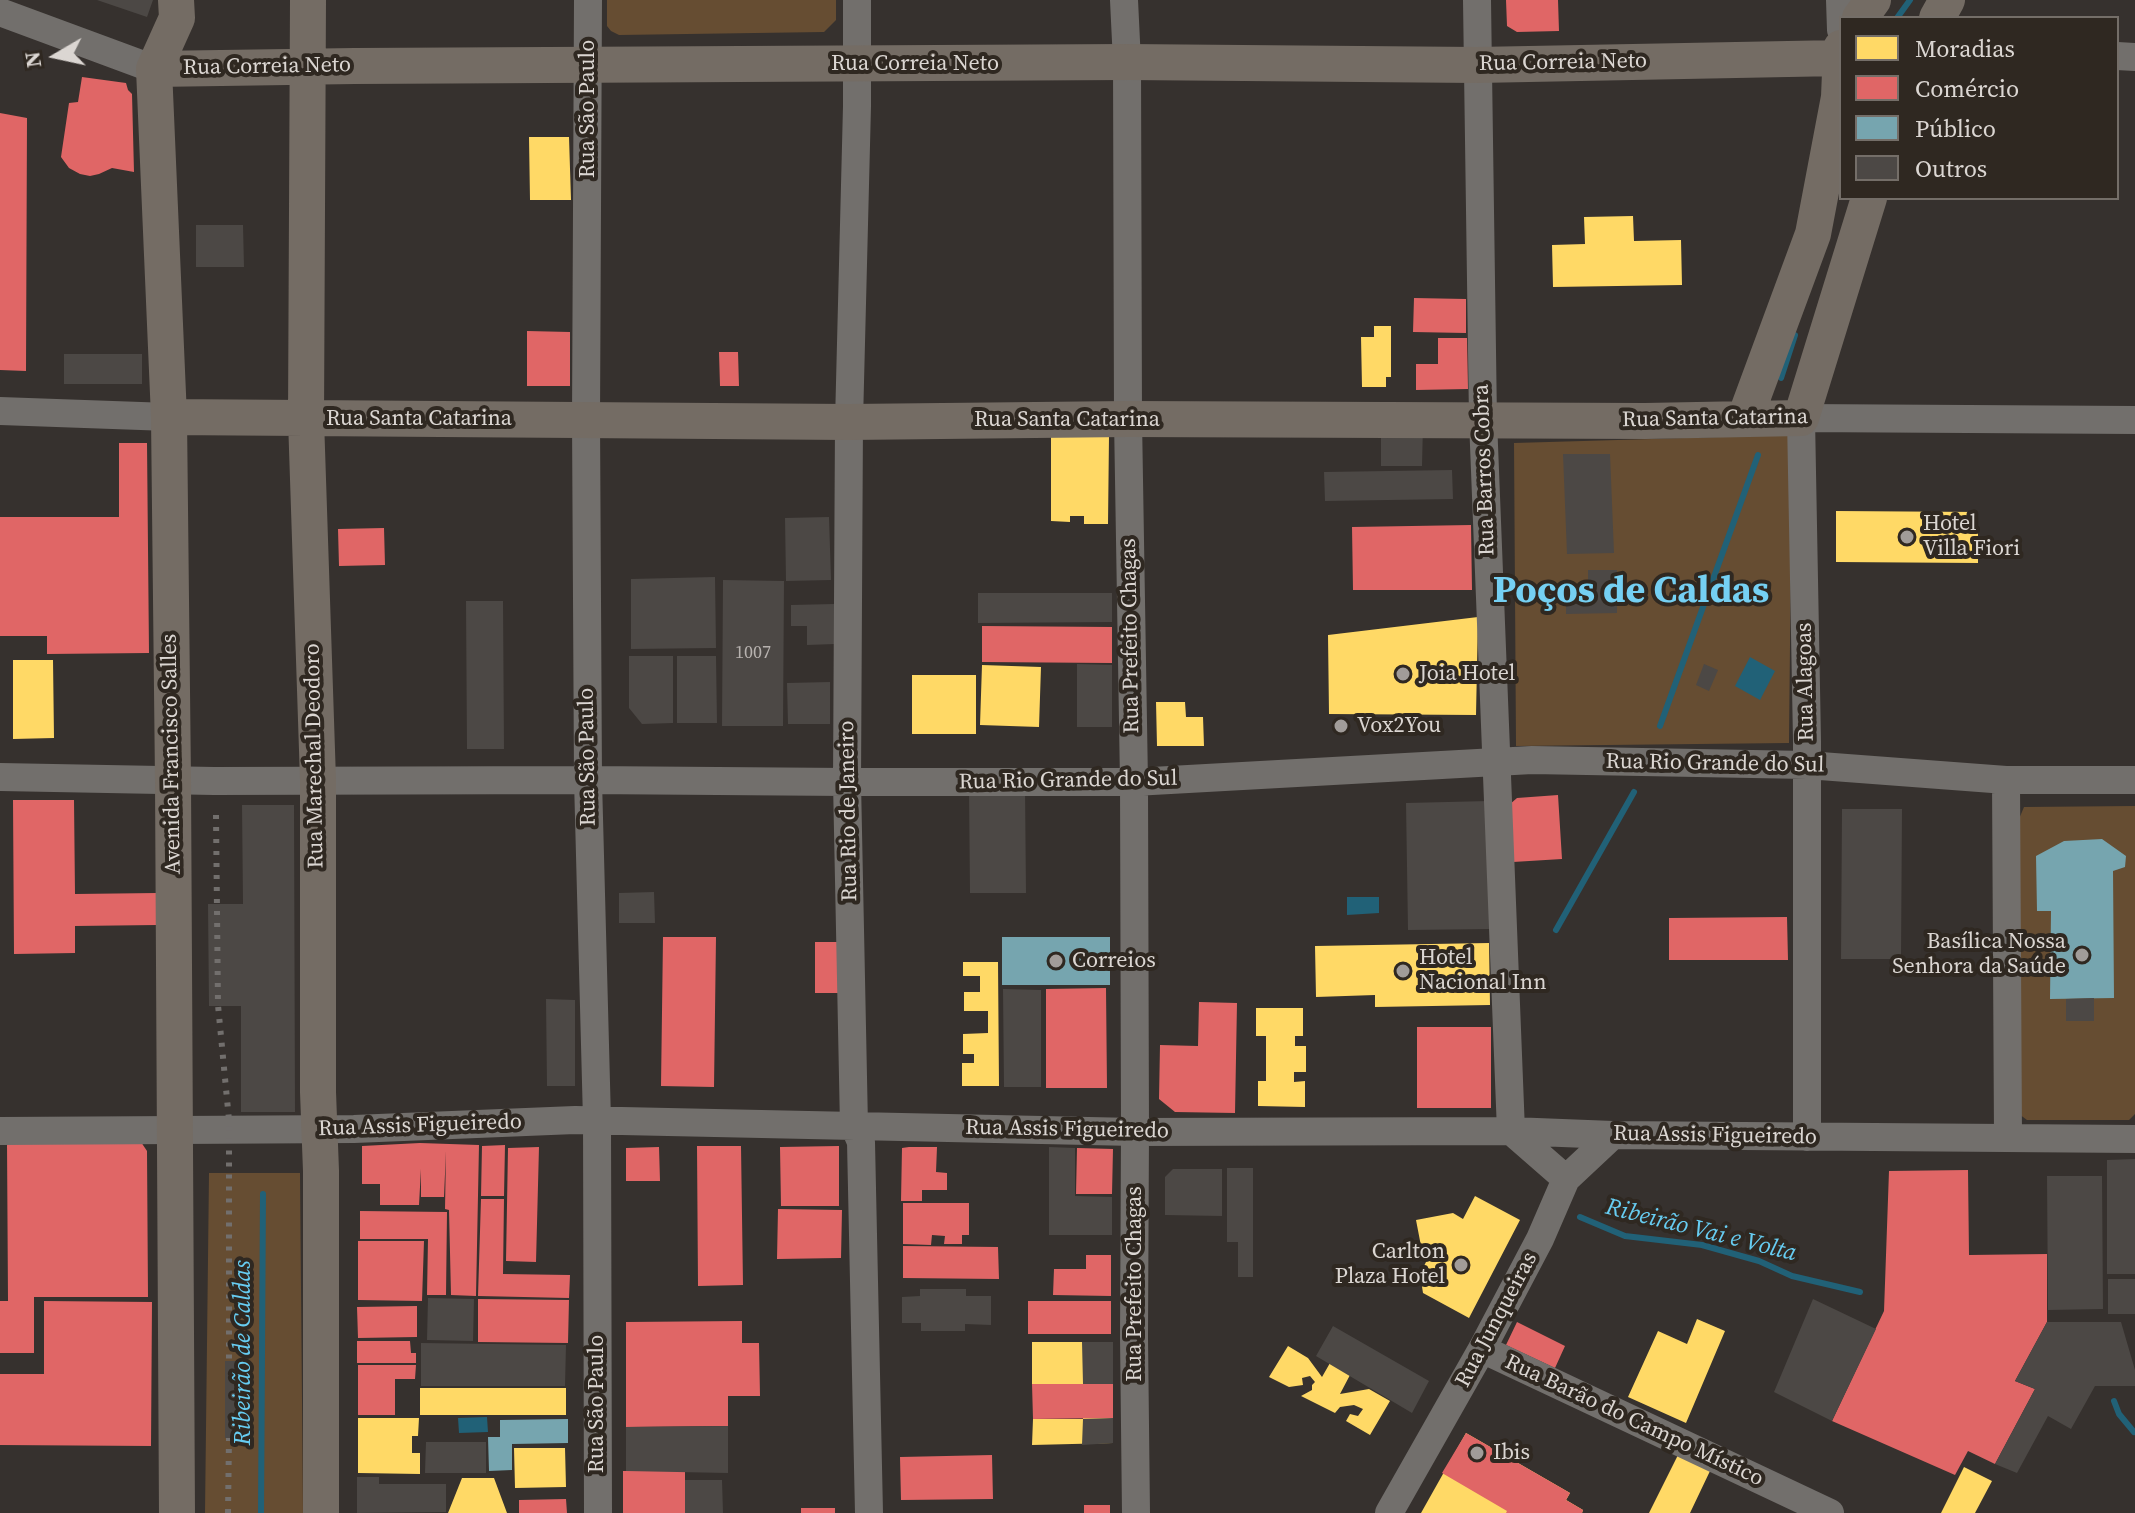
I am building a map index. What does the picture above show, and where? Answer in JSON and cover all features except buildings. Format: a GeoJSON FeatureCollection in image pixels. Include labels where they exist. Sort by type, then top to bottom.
{"type":"FeatureCollection","features":[{"type":"Feature","properties":{"kind":"main road","name":"Avenida Francisco Salles"},"geometry":{"type":"LineString","coordinates":[[176,0],[177,18],[154,69],[169,417],[177,1513]]}},
{"type":"Feature","properties":{"kind":"main road","name":"Rua Marechal Deodoro"},"geometry":{"type":"LineString","coordinates":[[308,0],[306,419],[318,780],[321,1513]]}},
{"type":"Feature","properties":{"kind":"main road","name":"Rua Correia Neto"},"geometry":{"type":"LineString","coordinates":[[154,69],[1127,62],[1477,65],[1839,58]]}},
{"type":"Feature","properties":{"kind":"main road"},"geometry":{"type":"LineString","coordinates":[[1745,418],[1813,234],[1839,97]]}},
{"type":"Feature","properties":{"kind":"main road"},"geometry":{"type":"LineString","coordinates":[[1801,418],[1868,200]]}},
{"type":"Feature","properties":{"kind":"main road","name":"Rua Santa Catarina"},"geometry":{"type":"LineString","coordinates":[[169,417],[849,422],[1801,418]]}},
{"type":"Feature","properties":{"kind":"street","name":"Rua São Paulo"},"geometry":{"type":"LineString","coordinates":[[588,0],[588,780],[597,1120],[598,1513]]}},
{"type":"Feature","properties":{"kind":"street","name":"Rua Prefeito Chagas"},"geometry":{"type":"LineString","coordinates":[[1124,0],[1134,782],[1136,1513]]}},
{"type":"Feature","properties":{"kind":"street","name":"Rua Barros Cobra"},"geometry":{"type":"LineString","coordinates":[[1477,0],[1483,420],[1511,1131]]}},
{"type":"Feature","properties":{"kind":"street","name":"Rua Correia Neto"},"geometry":{"type":"LineString","coordinates":[[0,12],[154,69]]}},
{"type":"Feature","properties":{"kind":"street","name":"Rua Rio de Janeiro"},"geometry":{"type":"LineString","coordinates":[[857,12],[849,422],[847,782],[854,1126],[861,1142],[869,1513]]}},
{"type":"Feature","properties":{"kind":"street","name":"Rua Santa Catarina"},"geometry":{"type":"LineString","coordinates":[[0,411],[169,417]]}},
{"type":"Feature","properties":{"kind":"street","name":"Rua Santa Catarina"},"geometry":{"type":"LineString","coordinates":[[1801,418],[2135,420]]}},
{"type":"Feature","properties":{"kind":"street","name":"Rua Alagoas"},"geometry":{"type":"LineString","coordinates":[[1801,418],[1807,765],[1807,1137]]}},
{"type":"Feature","properties":{"kind":"street","name":"Rua Rio Grande do Sul"},"geometry":{"type":"LineString","coordinates":[[0,777],[173,781],[1134,782],[1532,760],[1807,765],[2006,780],[2135,780]]}},
{"type":"Feature","properties":{"kind":"street"},"geometry":{"type":"LineString","coordinates":[[2006,780],[2008,1137]]}},
{"type":"Feature","properties":{"kind":"street","name":"Rua Assis Figueiredo"},"geometry":{"type":"LineString","coordinates":[[0,1131],[281,1130],[597,1120],[1135,1132],[1511,1131],[1613,1135],[2135,1139]]}},
{"type":"Feature","properties":{"kind":"street"},"geometry":{"type":"LineString","coordinates":[[1511,1131],[1566,1179]]}},
{"type":"Feature","properties":{"kind":"street","name":"Rua Junqueiras"},"geometry":{"type":"LineString","coordinates":[[1389,1513],[1482,1349],[1540,1239],[1566,1179],[1613,1135]]}},
{"type":"Feature","properties":{"kind":"street","name":"Rua Barão do Campo Místico"},"geometry":{"type":"LineString","coordinates":[[1482,1349],[1830,1513]]}},
{"type":"Feature","properties":{"kind":"shaded area"},"geometry":{"type":"Polygon","coordinates":[[[607,0],[836,0],[836,20],[824,32],[619,35],[607,26],[607,0]]]}},
{"type":"Feature","properties":{"kind":"shaded area"},"geometry":{"type":"Polygon","coordinates":[[[1789,435],[1792,450],[1789,743],[1516,746],[1514,443],[1789,435]]]}},
{"type":"Feature","properties":{"kind":"shaded area"},"geometry":{"type":"Polygon","coordinates":[[[2135,806],[2135,1114],[2129,1120],[2027,1120],[2019,1114],[2019,819],[2024,807],[2135,806]]]}},
{"type":"Feature","properties":{"kind":"shaded area"},"geometry":{"type":"Polygon","coordinates":[[[209,1173],[300,1173],[303,1513],[205,1513],[209,1173]]]}},
{"type":"Feature","properties":{"kind":"water"},"geometry":{"type":"Polygon","coordinates":[[[1750,657],[1775,671],[1760,700],[1735,686],[1750,657]]]}},
{"type":"Feature","properties":{"kind":"water"},"geometry":{"type":"Polygon","coordinates":[[[1347,897],[1379,897],[1379,913],[1347,915],[1347,897]]]}},
{"type":"Feature","properties":{"kind":"water"},"geometry":{"type":"Polygon","coordinates":[[[487,1417],[488,1432],[459,1433],[458,1418],[487,1417]]]}},
{"type":"Feature","properties":{"kind":"waterway"},"geometry":{"type":"LineString","coordinates":[[1898,16],[1910,0]]}},
{"type":"Feature","properties":{"kind":"waterway"},"geometry":{"type":"LineString","coordinates":[[1781,378],[1795,335]]}},
{"type":"Feature","properties":{"kind":"waterway"},"geometry":{"type":"LineString","coordinates":[[1660,726],[1758,455]]}},
{"type":"Feature","properties":{"kind":"waterway"},"geometry":{"type":"LineString","coordinates":[[1556,930],[1634,792]]}},
{"type":"Feature","properties":{"kind":"waterway","name":"Ribeirão de Caldas"},"geometry":{"type":"LineString","coordinates":[[261,1513],[263,1194]]}},
{"type":"Feature","properties":{"kind":"waterway","name":"Ribeirão Vai e Volta"},"geometry":{"type":"LineString","coordinates":[[1580,1217],[1625,1236],[1702,1245],[1759,1261],[1792,1276],[1860,1292]]}},
{"type":"Feature","properties":{"kind":"waterway","name":"Ribeirão Vai e Volta"},"geometry":{"type":"LineString","coordinates":[[2114,1401],[2119,1414],[2134,1432]]}},
{"type":"Feature","properties":{"kind":"railway"},"geometry":{"type":"LineString","coordinates":[[216,815],[218,1005],[229,1120],[229,1361]]}},
{"type":"Feature","properties":{"kind":"railway"},"geometry":{"type":"LineString","coordinates":[[228,1513],[229,1438]]}},
{"type":"Feature","properties":{"kind":"place","name":"Hotel Villa Fiori"},"geometry":{"type":"Point","coordinates":[1907,537]}},
{"type":"Feature","properties":{"kind":"place","name":"Joia Hotel"},"geometry":{"type":"Point","coordinates":[1403,674]}},
{"type":"Feature","properties":{"kind":"place","name":"Vox2You"},"geometry":{"type":"Point","coordinates":[1341,726]}},
{"type":"Feature","properties":{"kind":"place","name":"Basílica Nossa Senhora da Saúde"},"geometry":{"type":"Point","coordinates":[2082,955]}},
{"type":"Feature","properties":{"kind":"place","name":"Correios"},"geometry":{"type":"Point","coordinates":[1056,961]}},
{"type":"Feature","properties":{"kind":"place","name":"Hotel Nacional Inn"},"geometry":{"type":"Point","coordinates":[1403,971]}},
{"type":"Feature","properties":{"kind":"place","name":"Carlton Plaza Hotel"},"geometry":{"type":"Point","coordinates":[1461,1265]}},
{"type":"Feature","properties":{"kind":"place","name":"Ibis"},"geometry":{"type":"Point","coordinates":[1477,1453]}},
{"type":"Feature","properties":{"kind":"district","name":"Poços de Caldas"},"geometry":{"type":"Point","coordinates":[1631,592]}}]}
